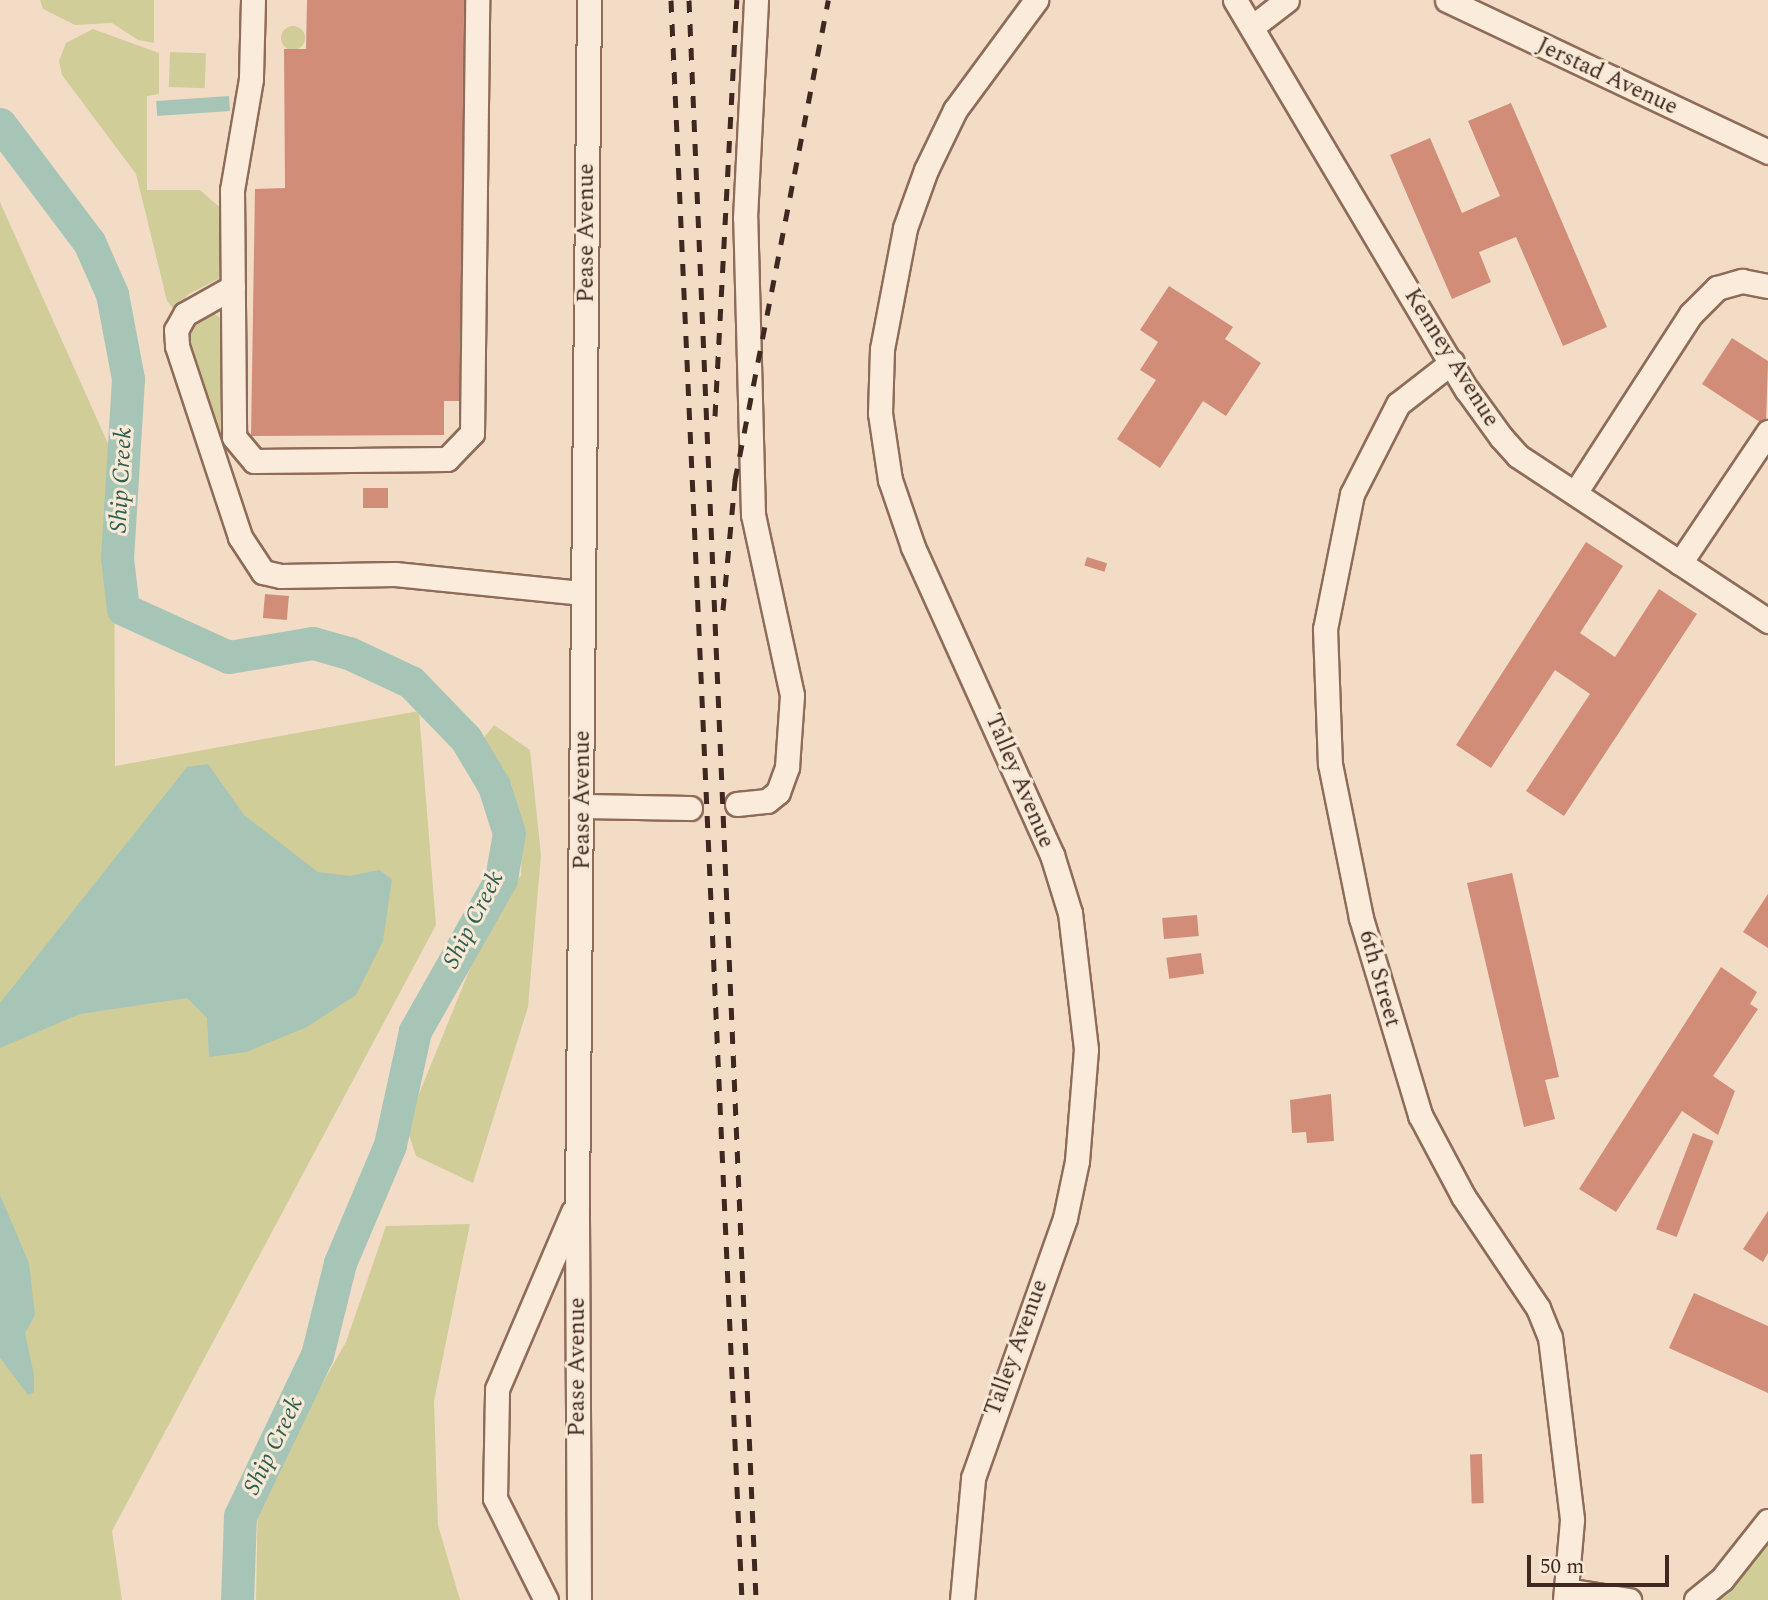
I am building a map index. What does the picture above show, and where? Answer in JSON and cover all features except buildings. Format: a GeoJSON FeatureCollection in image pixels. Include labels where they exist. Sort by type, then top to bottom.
{"type":"FeatureCollection","features":[{"type":"Feature","properties":{"kind":"street"},"geometry":{"type":"LineString","coordinates":[[253,0],[251,79],[232,190],[234,437],[254,461],[447,459],[472,433],[477,0]]}},
{"type":"Feature","properties":{"kind":"street"},"geometry":{"type":"LineString","coordinates":[[737,804],[767,801],[778,792],[792,722],[784,644],[753,515],[745,218],[755,0]]}},
{"type":"Feature","properties":{"kind":"street","name":"Talley Avenue"},"geometry":{"type":"LineString","coordinates":[[962,1600],[973,1478],[1065,1218],[1077,1161],[1086,1049],[1081,979],[1052,855],[913,547],[890,480],[880,413],[882,349],[905,228],[926,170],[955,110],[1036,0]]}},
{"type":"Feature","properties":{"kind":"street","name":"Kenney Avenue"},"geometry":{"type":"LineString","coordinates":[[1235,0],[1452,362],[1501,438],[1574,493],[1768,621]]}},
{"type":"Feature","properties":{"kind":"street"},"geometry":{"type":"LineString","coordinates":[[1252,27],[1287,0]]}},
{"type":"Feature","properties":{"kind":"street","name":"Jerstad Avenue"},"geometry":{"type":"LineString","coordinates":[[1447,0],[1768,152]]}},
{"type":"Feature","properties":{"kind":"street","name":"Pease Avenue"},"geometry":{"type":"LineString","coordinates":[[579,1600],[577,1203],[584,806],[588,3]]}},
{"type":"Feature","properties":{"kind":"street"},"geometry":{"type":"LineString","coordinates":[[1574,493],[1691,314],[1717,288],[1742,281],[1768,286]]}},
{"type":"Feature","properties":{"kind":"street"},"geometry":{"type":"LineString","coordinates":[[233,287],[185,314],[176,330],[177,346],[240,537],[263,572],[281,576],[395,574],[583,593]]}},
{"type":"Feature","properties":{"kind":"street","name":"6th Street"},"geometry":{"type":"LineString","coordinates":[[1452,362],[1398,404],[1352,494],[1325,629],[1330,764],[1361,918],[1420,1115],[1463,1196],[1538,1308],[1550,1337],[1572,1520],[1565,1595]]}},
{"type":"Feature","properties":{"kind":"street"},"geometry":{"type":"LineString","coordinates":[[1680,563],[1768,432]]}},
{"type":"Feature","properties":{"kind":"street"},"geometry":{"type":"LineString","coordinates":[[584,806],[691,808]]}},
{"type":"Feature","properties":{"kind":"street"},"geometry":{"type":"LineString","coordinates":[[546,1600],[495,1498],[498,1389],[577,1203]]}},
{"type":"Feature","properties":{"kind":"street"},"geometry":{"type":"LineString","coordinates":[[1696,1600],[1722,1580],[1768,1521]]}},
{"type":"Feature","properties":{"kind":"street"},"geometry":{"type":"LineString","coordinates":[[1565,1595],[1629,1600]]}},
{"type":"Feature","properties":{"kind":"shaded area"},"geometry":{"type":"Polygon","coordinates":[[[40,0],[154,0],[154,43],[138,40],[112,23],[75,25],[43,9],[40,0]]]}},
{"type":"Feature","properties":{"kind":"shaded area"},"geometry":{"type":"Polygon","coordinates":[[[293,26],[302,29],[305,38],[302,47],[293,50],[284,47],[281,38],[284,29],[293,26]]]}},
{"type":"Feature","properties":{"kind":"shaded area"},"geometry":{"type":"Polygon","coordinates":[[[93,29],[159,53],[159,94],[147,96],[147,190],[200,190],[224,211],[226,258],[220,278],[187,295],[176,312],[167,301],[136,174],[62,75],[59,61],[66,43],[93,29]]]}},
{"type":"Feature","properties":{"kind":"shaded area"},"geometry":{"type":"Polygon","coordinates":[[[170,52],[206,53],[205,88],[169,87],[170,52]]]}},
{"type":"Feature","properties":{"kind":"shaded area"},"geometry":{"type":"Polygon","coordinates":[[[229,96],[230,111],[157,116],[156,101],[229,96]]]}},
{"type":"Feature","properties":{"kind":"shaded area"},"geometry":{"type":"Polygon","coordinates":[[[0,202],[114,457],[115,766],[419,711],[436,925],[112,1531],[122,1600],[0,1600],[0,202]]]}},
{"type":"Feature","properties":{"kind":"shaded area"},"geometry":{"type":"Polygon","coordinates":[[[212,312],[226,322],[224,436],[215,434],[187,345],[196,319],[212,312]]]}},
{"type":"Feature","properties":{"kind":"shaded area"},"geometry":{"type":"Polygon","coordinates":[[[494,725],[530,750],[541,855],[528,1007],[473,1183],[416,1156],[406,1126],[502,890],[521,876],[522,840],[511,783],[482,740],[494,725]]]}},
{"type":"Feature","properties":{"kind":"shaded area"},"geometry":{"type":"Polygon","coordinates":[[[208,764],[244,815],[318,872],[350,876],[379,870],[392,879],[383,941],[356,995],[307,1027],[246,1052],[209,1057],[207,1018],[187,998],[80,1014],[0,1048],[0,1003],[187,767],[208,764]]]}},
{"type":"Feature","properties":{"kind":"shaded area"},"geometry":{"type":"Polygon","coordinates":[[[0,1195],[29,1263],[35,1315],[25,1333],[34,1375],[34,1392],[28,1395],[0,1358],[0,1195]]]}},
{"type":"Feature","properties":{"kind":"shaded area"},"geometry":{"type":"Polygon","coordinates":[[[470,1224],[434,1401],[438,1525],[460,1600],[256,1600],[258,1497],[346,1342],[386,1226],[470,1224]]]}},
{"type":"Feature","properties":{"kind":"shaded area"},"geometry":{"type":"Polygon","coordinates":[[[1768,1543],[1768,1600],[1718,1600],[1727,1595],[1768,1543]]]}},
{"type":"Feature","properties":{"kind":"waterway","name":"Ship Creek"},"geometry":{"type":"LineString","coordinates":[[0,124],[89,242],[112,294],[128,379],[117,558],[123,609],[229,657],[313,643],[349,653],[411,682],[466,739],[494,786],[509,833],[501,879],[415,1031],[390,1145],[340,1263],[317,1355],[240,1516],[237,1600]]}},
{"type":"Feature","properties":{"kind":"railway"},"geometry":{"type":"LineString","coordinates":[[671,0],[742,1600]]}},
{"type":"Feature","properties":{"kind":"railway"},"geometry":{"type":"LineString","coordinates":[[689,0],[756,1600]]}},
{"type":"Feature","properties":{"kind":"railway"},"geometry":{"type":"LineString","coordinates":[[715,416],[737,0]]}},
{"type":"Feature","properties":{"kind":"railway"},"geometry":{"type":"LineString","coordinates":[[723,610],[735,480],[828,0]]}}]}
